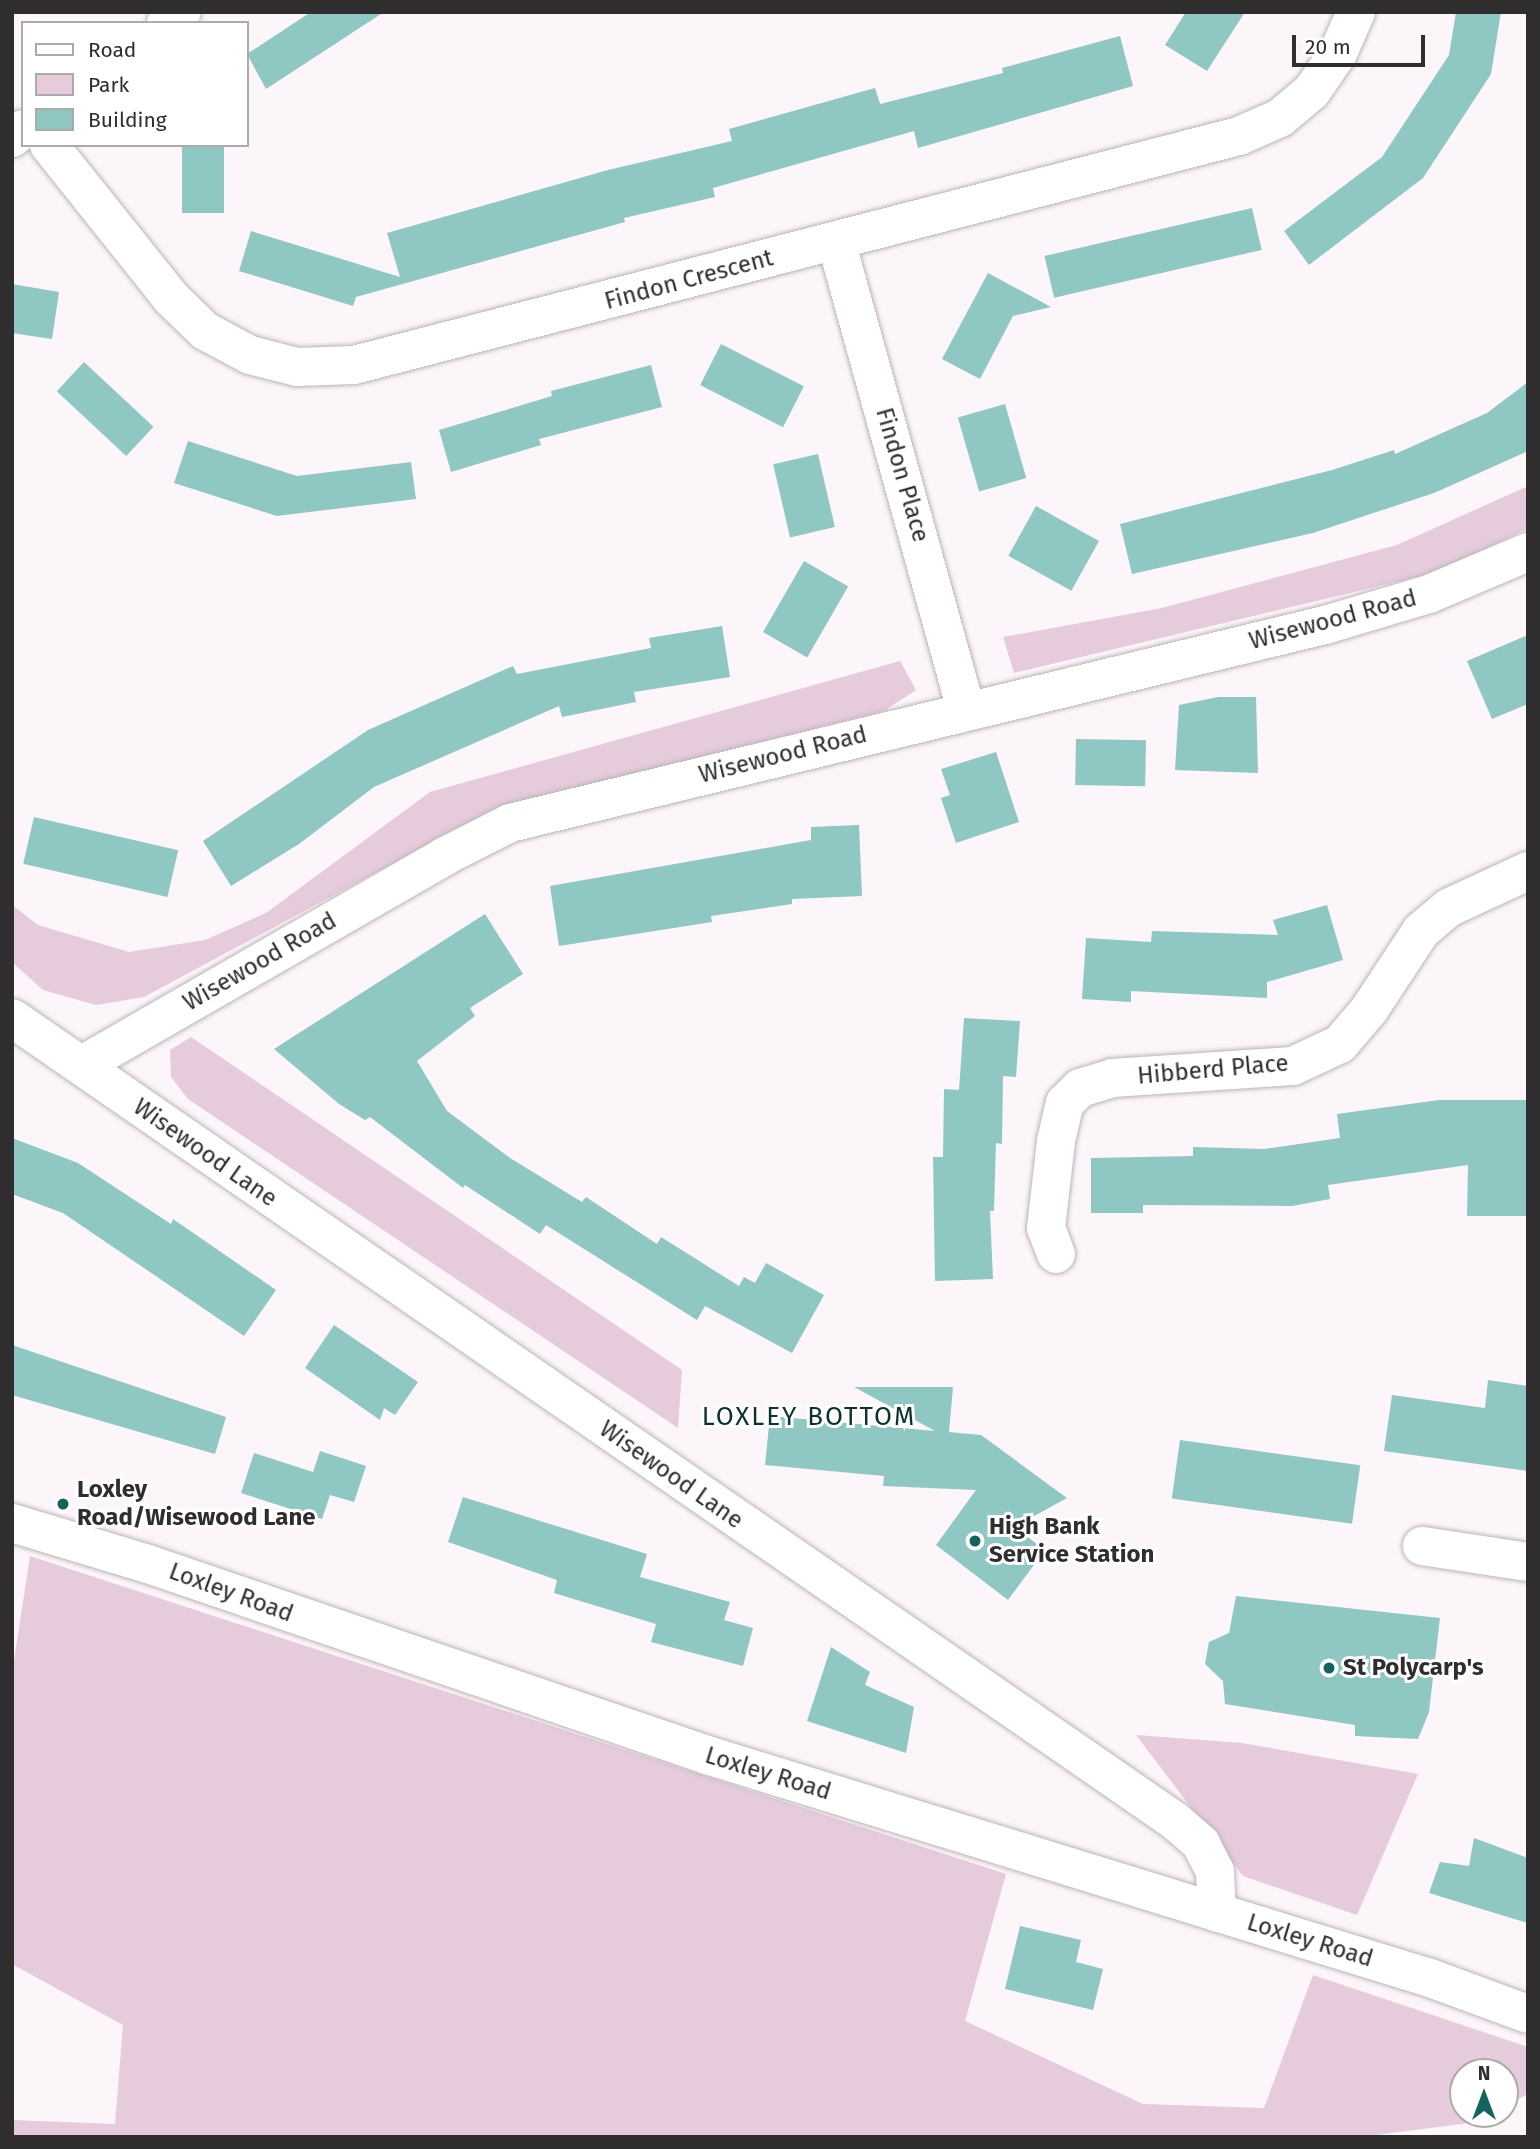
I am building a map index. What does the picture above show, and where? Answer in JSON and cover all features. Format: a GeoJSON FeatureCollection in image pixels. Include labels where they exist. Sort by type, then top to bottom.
{"type":"FeatureCollection","features":[{"type":"Feature","properties":{"kind":"street","name":"Findon Crescent"},"geometry":{"type":"LineString","coordinates":[[51,147],[171,298],[205,331],[250,355],[297,367],[354,365],[420,351],[1259,127],[1280,118],[1312,91],[1338,54],[1356,12]]}},
{"type":"Feature","properties":{"kind":"street","name":"Findon Place"},"geometry":{"type":"LineString","coordinates":[[836,241],[966,710]]}},
{"type":"Feature","properties":{"kind":"street","name":"Wisewood Road"},"geometry":{"type":"LineString","coordinates":[[82,1065],[445,856],[510,823],[966,710],[1325,625],[1429,594],[1528,552]]}},
{"type":"Feature","properties":{"kind":"street","name":"Hibberd Place"},"geometry":{"type":"LineString","coordinates":[[1056,1254],[1046,1228],[1056,1140],[1065,1103],[1080,1088],[1112,1078],[1293,1066],[1340,1044],[1370,1010],[1421,931],[1448,908],[1528,871]]}},
{"type":"Feature","properties":{"kind":"street","name":"Wisewood Lane"},"geometry":{"type":"LineString","coordinates":[[12,1018],[1175,1821],[1201,1844],[1215,1871],[1217,1913]]}},
{"type":"Feature","properties":{"kind":"street","name":"Loxley Road"},"geometry":{"type":"LineString","coordinates":[[12,1522],[149,1564],[707,1755],[1430,1978],[1528,2014]]}},
{"type":"Feature","properties":{"kind":"street"},"geometry":{"type":"LineString","coordinates":[[1422,1546],[1528,1562]]}},
{"type":"Feature","properties":{"kind":"green space"},"geometry":{"type":"Polygon","coordinates":[[[1528,486],[1528,528],[1438,572],[1014,673],[1003,637],[1162,608],[1397,545],[1528,486]]]}},
{"type":"Feature","properties":{"kind":"green space"},"geometry":{"type":"Polygon","coordinates":[[[900,661],[916,690],[884,711],[494,809],[144,997],[96,1005],[43,990],[12,962],[12,905],[38,925],[129,952],[205,940],[266,913],[430,792],[900,661]]]}},
{"type":"Feature","properties":{"kind":"green space"},"geometry":{"type":"Polygon","coordinates":[[[191,1037],[682,1370],[678,1428],[188,1099],[171,1077],[170,1050],[191,1037]]]}},
{"type":"Feature","properties":{"kind":"green space"},"geometry":{"type":"Polygon","coordinates":[[[30,1556],[1006,1874],[965,2021],[1143,2104],[1264,2108],[1313,1975],[1528,2047],[1528,2094],[1519,2099],[1519,2058],[1449,2058],[1449,2126],[1360,2137],[12,2137],[12,2120],[115,2124],[123,2025],[12,1964],[12,1674],[30,1556]]]}},
{"type":"Feature","properties":{"kind":"green space"},"geometry":{"type":"Polygon","coordinates":[[[1136,1735],[1242,1743],[1418,1774],[1357,1915],[1243,1876],[1136,1735]]]}},
{"type":"Feature","properties":{"kind":"building"},"geometry":{"type":"Polygon","coordinates":[[[311,12],[384,12],[266,89],[248,53],[311,12]]]}},
{"type":"Feature","properties":{"kind":"building"},"geometry":{"type":"Polygon","coordinates":[[[1186,12],[1245,12],[1207,71],[1165,45],[1186,12]]]}},
{"type":"Feature","properties":{"kind":"building"},"geometry":{"type":"Polygon","coordinates":[[[1456,12],[1501,12],[1491,74],[1423,178],[1309,265],[1284,231],[1382,157],[1449,55],[1456,12]]]}},
{"type":"Feature","properties":{"kind":"building"},"geometry":{"type":"Polygon","coordinates":[[[1120,36],[1133,86],[918,148],[914,131],[713,188],[715,197],[624,218],[625,222],[356,297],[353,306],[239,271],[251,231],[400,277],[387,233],[608,170],[732,141],[729,129],[875,88],[880,104],[1003,73],[1002,68],[1120,36]]]}},
{"type":"Feature","properties":{"kind":"building"},"geometry":{"type":"Polygon","coordinates":[[[182,147],[224,147],[224,213],[182,213],[182,147]]]}},
{"type":"Feature","properties":{"kind":"building"},"geometry":{"type":"Polygon","coordinates":[[[1252,208],[1262,250],[1054,298],[1044,256],[1252,208]]]}},
{"type":"Feature","properties":{"kind":"building"},"geometry":{"type":"Polygon","coordinates":[[[988,273],[1051,307],[1013,316],[980,379],[942,359],[988,273]]]}},
{"type":"Feature","properties":{"kind":"building"},"geometry":{"type":"Polygon","coordinates":[[[12,284],[59,292],[52,339],[12,333],[12,284]]]}},
{"type":"Feature","properties":{"kind":"building"},"geometry":{"type":"Polygon","coordinates":[[[721,344],[804,386],[783,427],[700,385],[721,344]]]}},
{"type":"Feature","properties":{"kind":"building"},"geometry":{"type":"Polygon","coordinates":[[[84,362],[153,427],[126,456],[57,391],[84,362]]]}},
{"type":"Feature","properties":{"kind":"building"},"geometry":{"type":"Polygon","coordinates":[[[651,365],[662,407],[539,439],[541,445],[451,472],[439,430],[552,396],[551,391],[651,365]]]}},
{"type":"Feature","properties":{"kind":"building"},"geometry":{"type":"Polygon","coordinates":[[[1528,382],[1528,451],[1434,493],[1313,533],[1132,574],[1120,524],[1332,470],[1394,450],[1395,454],[1487,413],[1528,382]]]}},
{"type":"Feature","properties":{"kind":"building"},"geometry":{"type":"Polygon","coordinates":[[[1005,404],[1026,478],[979,492],[958,418],[1005,404]]]}},
{"type":"Feature","properties":{"kind":"building"},"geometry":{"type":"Polygon","coordinates":[[[188,441],[297,476],[411,462],[416,499],[277,516],[174,483],[188,441]]]}},
{"type":"Feature","properties":{"kind":"building"},"geometry":{"type":"Polygon","coordinates":[[[818,454],[835,527],[790,537],[773,464],[818,454]]]}},
{"type":"Feature","properties":{"kind":"building"},"geometry":{"type":"Polygon","coordinates":[[[1036,506],[1099,541],[1071,591],[1008,556],[1036,506]]]}},
{"type":"Feature","properties":{"kind":"building"},"geometry":{"type":"Polygon","coordinates":[[[804,561],[848,586],[807,658],[763,632],[804,561]]]}},
{"type":"Feature","properties":{"kind":"building"},"geometry":{"type":"Polygon","coordinates":[[[722,626],[730,677],[634,692],[636,702],[562,717],[559,706],[374,787],[299,844],[231,886],[203,841],[368,730],[513,666],[517,674],[651,648],[649,638],[722,626]]]}},
{"type":"Feature","properties":{"kind":"building"},"geometry":{"type":"Polygon","coordinates":[[[1528,635],[1528,704],[1492,719],[1467,661],[1528,635]]]}},
{"type":"Feature","properties":{"kind":"building"},"geometry":{"type":"Polygon","coordinates":[[[1218,697],[1256,697],[1258,773],[1175,770],[1179,705],[1218,697]]]}},
{"type":"Feature","properties":{"kind":"building"},"geometry":{"type":"Polygon","coordinates":[[[1076,739],[1146,740],[1145,786],[1075,785],[1076,739]]]}},
{"type":"Feature","properties":{"kind":"building"},"geometry":{"type":"Polygon","coordinates":[[[996,752],[1019,822],[956,843],[941,798],[950,795],[941,769],[996,752]]]}},
{"type":"Feature","properties":{"kind":"building"},"geometry":{"type":"Polygon","coordinates":[[[34,817],[178,850],[167,897],[23,864],[34,817]]]}},
{"type":"Feature","properties":{"kind":"building"},"geometry":{"type":"Polygon","coordinates":[[[859,825],[862,896],[792,899],[792,904],[711,916],[712,922],[559,946],[550,886],[811,840],[811,827],[859,825]]]}},
{"type":"Feature","properties":{"kind":"building"},"geometry":{"type":"Polygon","coordinates":[[[1327,905],[1343,960],[1267,982],[1267,998],[1131,991],[1131,1002],[1082,999],[1086,938],[1151,942],[1152,931],[1278,935],[1273,920],[1327,905]]]}},
{"type":"Feature","properties":{"kind":"building"},"geometry":{"type":"Polygon","coordinates":[[[485,914],[523,974],[470,1008],[475,1016],[417,1061],[447,1111],[510,1158],[582,1202],[586,1197],[657,1244],[661,1237],[739,1286],[744,1277],[755,1283],[766,1263],[824,1295],[792,1353],[705,1306],[697,1320],[546,1225],[540,1234],[465,1185],[463,1188],[370,1117],[365,1120],[339,1104],[274,1049],[485,914]]]}},
{"type":"Feature","properties":{"kind":"building"},"geometry":{"type":"Polygon","coordinates":[[[964,1018],[1020,1021],[1016,1077],[1003,1076],[1002,1144],[996,1143],[994,1211],[990,1211],[993,1279],[935,1281],[933,1157],[943,1157],[944,1089],[959,1090],[964,1018]]]}},
{"type":"Feature","properties":{"kind":"building"},"geometry":{"type":"Polygon","coordinates":[[[1439,1100],[1528,1100],[1528,1216],[1467,1216],[1468,1165],[1328,1185],[1330,1199],[1292,1206],[1143,1205],[1143,1213],[1091,1213],[1091,1158],[1193,1156],[1193,1147],[1264,1149],[1340,1138],[1337,1114],[1439,1100]]]}},
{"type":"Feature","properties":{"kind":"building"},"geometry":{"type":"Polygon","coordinates":[[[12,1138],[78,1163],[171,1224],[173,1219],[276,1290],[244,1336],[63,1213],[12,1194],[12,1138]]]}},
{"type":"Feature","properties":{"kind":"building"},"geometry":{"type":"Polygon","coordinates":[[[334,1325],[418,1382],[395,1415],[384,1408],[380,1420],[305,1368],[334,1325]]]}},
{"type":"Feature","properties":{"kind":"building"},"geometry":{"type":"Polygon","coordinates":[[[12,1345],[226,1417],[215,1454],[12,1395],[12,1345]]]}},
{"type":"Feature","properties":{"kind":"building"},"geometry":{"type":"Polygon","coordinates":[[[1488,1380],[1528,1386],[1528,1471],[1384,1451],[1392,1395],[1485,1408],[1488,1380]]]}},
{"type":"Feature","properties":{"kind":"building"},"geometry":{"type":"Polygon","coordinates":[[[854,1387],[953,1387],[949,1432],[981,1435],[1067,1498],[1014,1527],[1045,1550],[1008,1600],[936,1545],[976,1490],[883,1486],[884,1476],[765,1465],[770,1416],[935,1431],[854,1387]]]}},
{"type":"Feature","properties":{"kind":"building"},"geometry":{"type":"Polygon","coordinates":[[[1180,1440],[1360,1465],[1352,1524],[1172,1498],[1180,1440]]]}},
{"type":"Feature","properties":{"kind":"building"},"geometry":{"type":"Polygon","coordinates":[[[320,1451],[366,1466],[354,1502],[330,1495],[322,1519],[241,1493],[254,1453],[313,1472],[320,1451]]]}},
{"type":"Feature","properties":{"kind":"building"},"geometry":{"type":"Polygon","coordinates":[[[463,1497],[647,1554],[640,1577],[730,1602],[724,1620],[753,1628],[743,1666],[651,1642],[656,1624],[554,1593],[557,1580],[448,1542],[463,1497]]]}},
{"type":"Feature","properties":{"kind":"building","name":"St Polycarp's"},"geometry":{"type":"Polygon","coordinates":[[[1236,1596],[1440,1618],[1429,1712],[1418,1739],[1355,1736],[1355,1725],[1225,1704],[1223,1681],[1205,1664],[1209,1642],[1229,1633],[1236,1596]]]}},
{"type":"Feature","properties":{"kind":"building"},"geometry":{"type":"Polygon","coordinates":[[[831,1647],[870,1672],[865,1685],[914,1707],[906,1753],[807,1721],[831,1647]]]}},
{"type":"Feature","properties":{"kind":"building"},"geometry":{"type":"Polygon","coordinates":[[[1474,1838],[1528,1858],[1528,1923],[1429,1893],[1440,1862],[1469,1866],[1474,1838]]]}},
{"type":"Feature","properties":{"kind":"building"},"geometry":{"type":"Polygon","coordinates":[[[1020,1926],[1081,1940],[1076,1962],[1103,1969],[1093,2010],[1005,1989],[1020,1926]]]}},
{"type":"Feature","properties":{"kind":"place","name":"Loxley Road/Wisewood Lane"},"geometry":{"type":"Point","coordinates":[63,1504]}},
{"type":"Feature","properties":{"kind":"place","name":"High Bank Service Station"},"geometry":{"type":"Point","coordinates":[975,1541]}},
{"type":"Feature","properties":{"kind":"place","name":"St Polycarp's"},"geometry":{"type":"Point","coordinates":[1329,1668]}},
{"type":"Feature","properties":{"kind":"district","name":"LOXLEY BOTTOM"},"geometry":{"type":"Point","coordinates":[809,1417]}}]}
